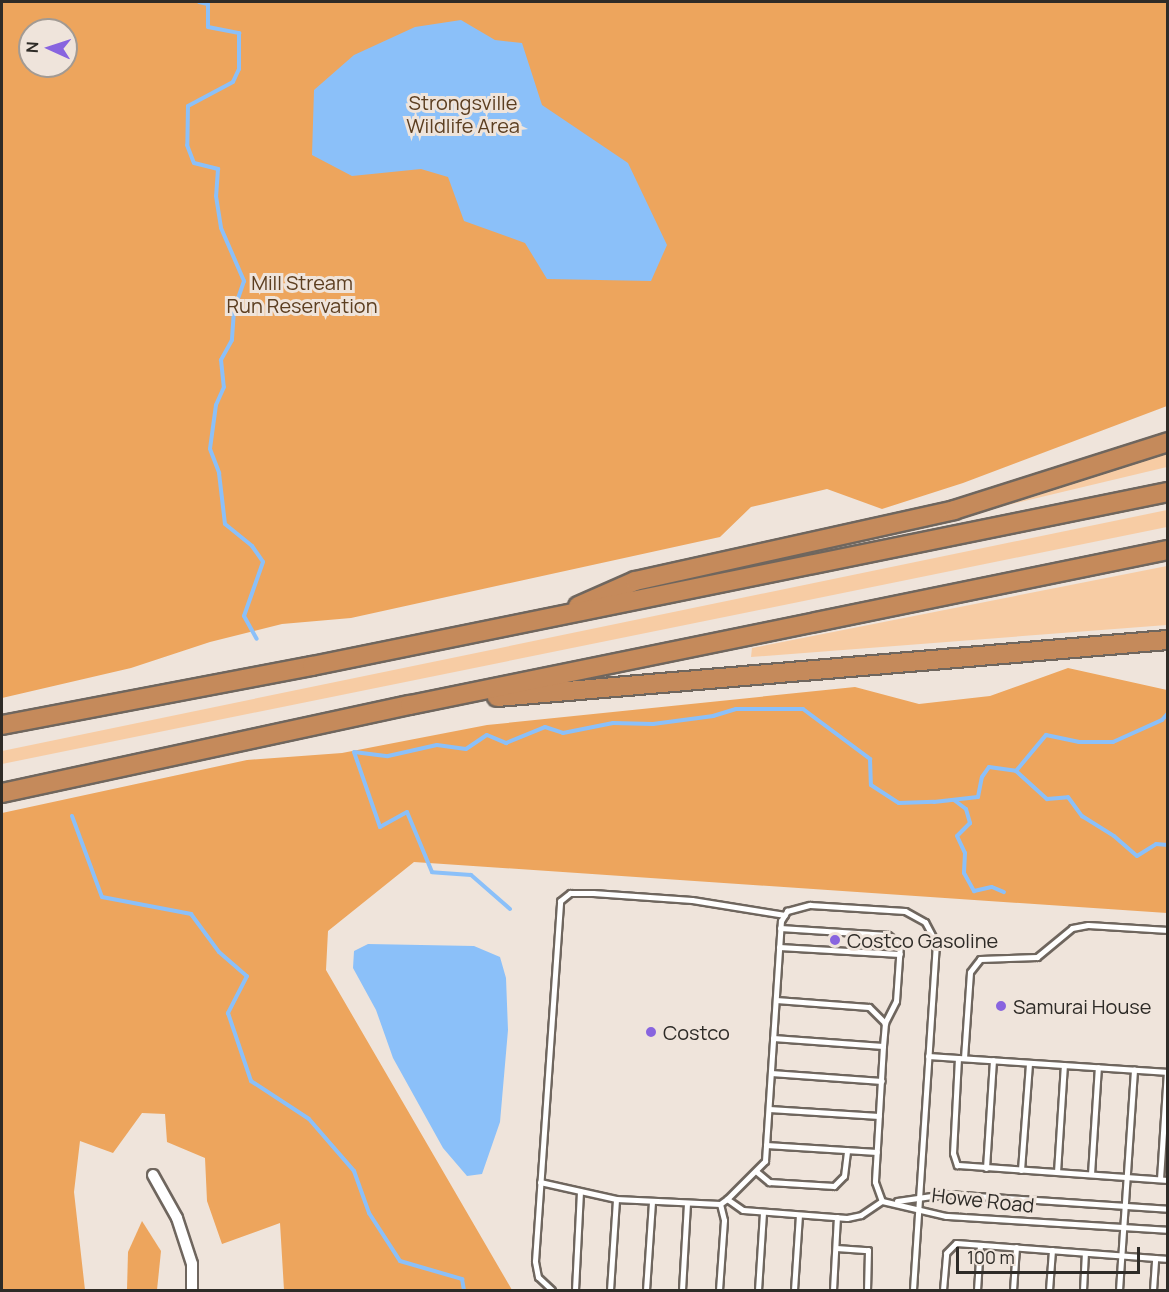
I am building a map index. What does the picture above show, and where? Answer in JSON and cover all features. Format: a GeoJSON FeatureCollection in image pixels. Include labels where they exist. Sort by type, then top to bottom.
{"type":"FeatureCollection","features":[{"type":"Feature","properties":{"kind":"highway"},"geometry":{"type":"LineString","coordinates":[[559,616],[606,591],[635,581],[954,510],[1167,442]]}},
{"type":"Feature","properties":{"kind":"highway"},"geometry":{"type":"LineString","coordinates":[[2,725],[559,616],[1167,492]]}},
{"type":"Feature","properties":{"kind":"highway"},"geometry":{"type":"LineString","coordinates":[[2,794],[410,705],[1167,550]]}},
{"type":"Feature","properties":{"kind":"highway"},"geometry":{"type":"LineString","coordinates":[[410,705],[1167,640]]}},
{"type":"Feature","properties":{"kind":"street"},"geometry":{"type":"LineString","coordinates":[[153,1175],[177,1218],[192,1264],[192,1290]]}},
{"type":"Feature","properties":{"kind":"lane"},"geometry":{"type":"LineString","coordinates":[[552,1290],[536,1270],[540,1182],[558,906],[562,897],[576,892],[692,900],[785,915],[810,905],[880,908],[905,911],[925,922],[936,943],[912,1290]]}},
{"type":"Feature","properties":{"kind":"lane"},"geometry":{"type":"LineString","coordinates":[[540,1182],[616,1199],[720,1204],[757,1172],[765,1161],[780,928],[785,915]]}},
{"type":"Feature","properties":{"kind":"lane"},"geometry":{"type":"LineString","coordinates":[[1167,930],[1088,925],[1072,928],[1036,957],[980,959],[970,972],[954,1159],[962,1166],[1167,1180]]}},
{"type":"Feature","properties":{"kind":"lane"},"geometry":{"type":"LineString","coordinates":[[780,928],[888,935],[897,938],[900,954],[896,1000],[885,1023],[879,1116],[876,1182],[882,1201]]}},
{"type":"Feature","properties":{"kind":"lane"},"geometry":{"type":"LineString","coordinates":[[779,947],[900,954]]}},
{"type":"Feature","properties":{"kind":"lane"},"geometry":{"type":"LineString","coordinates":[[776,1000],[869,1007],[885,1023]]}},
{"type":"Feature","properties":{"kind":"lane"},"geometry":{"type":"LineString","coordinates":[[773,1038],[883,1046]]}},
{"type":"Feature","properties":{"kind":"lane"},"geometry":{"type":"LineString","coordinates":[[928,1056],[1167,1072],[1160,1179]]}},
{"type":"Feature","properties":{"kind":"lane"},"geometry":{"type":"LineString","coordinates":[[986,1168],[993,1060]]}},
{"type":"Feature","properties":{"kind":"lane"},"geometry":{"type":"LineString","coordinates":[[1021,1170],[1029,1063]]}},
{"type":"Feature","properties":{"kind":"lane"},"geometry":{"type":"LineString","coordinates":[[1057,1172],[1064,1065]]}},
{"type":"Feature","properties":{"kind":"lane"},"geometry":{"type":"LineString","coordinates":[[1091,1174],[1098,1067]]}},
{"type":"Feature","properties":{"kind":"lane"},"geometry":{"type":"LineString","coordinates":[[1119,1290],[1134,1070]]}},
{"type":"Feature","properties":{"kind":"lane"},"geometry":{"type":"LineString","coordinates":[[771,1073],[882,1081]]}},
{"type":"Feature","properties":{"kind":"lane"},"geometry":{"type":"LineString","coordinates":[[769,1109],[879,1116]]}},
{"type":"Feature","properties":{"kind":"lane"},"geometry":{"type":"LineString","coordinates":[[766,1145],[877,1152]]}},
{"type":"Feature","properties":{"kind":"lane"},"geometry":{"type":"LineString","coordinates":[[757,1172],[769,1182],[834,1186],[844,1176],[847,1150]]}},
{"type":"Feature","properties":{"kind":"lane"},"geometry":{"type":"LineString","coordinates":[[575,1290],[580,1191]]}},
{"type":"Feature","properties":{"kind":"lane","name":"Howe Road"},"geometry":{"type":"LineString","coordinates":[[892,1202],[945,1194],[1167,1209]]}},
{"type":"Feature","properties":{"kind":"lane"},"geometry":{"type":"LineString","coordinates":[[610,1290],[616,1199]]}},
{"type":"Feature","properties":{"kind":"lane"},"geometry":{"type":"LineString","coordinates":[[727,1199],[742,1210],[837,1217],[861,1215],[882,1201],[892,1202]]}},
{"type":"Feature","properties":{"kind":"lane"},"geometry":{"type":"LineString","coordinates":[[646,1290],[652,1202]]}},
{"type":"Feature","properties":{"kind":"lane","name":"Howe Road"},"geometry":{"type":"LineString","coordinates":[[892,1202],[946,1216],[1167,1230]]}},
{"type":"Feature","properties":{"kind":"lane"},"geometry":{"type":"LineString","coordinates":[[682,1290],[687,1203]]}},
{"type":"Feature","properties":{"kind":"lane"},"geometry":{"type":"LineString","coordinates":[[719,1290],[724,1220],[720,1204]]}},
{"type":"Feature","properties":{"kind":"lane"},"geometry":{"type":"LineString","coordinates":[[758,1290],[763,1213]]}},
{"type":"Feature","properties":{"kind":"lane"},"geometry":{"type":"LineString","coordinates":[[794,1290],[799,1215]]}},
{"type":"Feature","properties":{"kind":"lane"},"geometry":{"type":"LineString","coordinates":[[833,1290],[837,1217]]}},
{"type":"Feature","properties":{"kind":"lane"},"geometry":{"type":"LineString","coordinates":[[943,1290],[948,1247],[956,1243],[1167,1259]]}},
{"type":"Feature","properties":{"kind":"lane"},"geometry":{"type":"LineString","coordinates":[[977,1290],[980,1245]]}},
{"type":"Feature","properties":{"kind":"lane"},"geometry":{"type":"LineString","coordinates":[[836,1248],[868,1250],[867,1290]]}},
{"type":"Feature","properties":{"kind":"lane"},"geometry":{"type":"LineString","coordinates":[[1013,1290],[1016,1248]]}},
{"type":"Feature","properties":{"kind":"lane"},"geometry":{"type":"LineString","coordinates":[[1049,1290],[1052,1250]]}},
{"type":"Feature","properties":{"kind":"lane"},"geometry":{"type":"LineString","coordinates":[[1083,1290],[1085,1253]]}},
{"type":"Feature","properties":{"kind":"lane"},"geometry":{"type":"LineString","coordinates":[[1153,1290],[1155,1258]]}},
{"type":"Feature","properties":{"kind":"shaded area"},"geometry":{"type":"Polygon","coordinates":[[[1167,447],[1167,467],[999,507],[996,502],[1167,447]]]}},
{"type":"Feature","properties":{"kind":"shaded area"},"geometry":{"type":"Polygon","coordinates":[[[1167,510],[1167,527],[2,764],[2,751],[1167,510]]]}},
{"type":"Feature","properties":{"kind":"shaded area"},"geometry":{"type":"Polygon","coordinates":[[[1167,566],[1167,625],[751,657],[752,648],[1167,566]]]}},
{"type":"Feature","properties":{"kind":"green space","name":"Mill Stream Run Reservation"},"geometry":{"type":"Polygon","coordinates":[[[2,2],[1167,2],[1167,406],[963,483],[882,509],[827,489],[751,507],[720,537],[351,618],[282,624],[210,642],[131,668],[2,698],[2,2]]]}},
{"type":"Feature","properties":{"kind":"green space"},"geometry":{"type":"Polygon","coordinates":[[[1068,668],[1167,690],[1167,913],[414,862],[328,931],[326,970],[512,1290],[284,1290],[280,1223],[222,1244],[207,1201],[205,1158],[167,1142],[165,1114],[142,1113],[113,1153],[80,1141],[74,1192],[85,1290],[2,1290],[2,813],[247,760],[342,753],[487,725],[855,687],[919,704],[990,696],[1068,668]]]}},
{"type":"Feature","properties":{"kind":"green space"},"geometry":{"type":"Polygon","coordinates":[[[142,1221],[161,1251],[157,1290],[127,1290],[128,1252],[142,1221]]]}},
{"type":"Feature","properties":{"kind":"water"},"geometry":{"type":"Polygon","coordinates":[[[461,20],[495,40],[522,43],[542,105],[628,163],[667,245],[651,281],[547,279],[525,243],[464,221],[448,177],[421,169],[352,176],[312,155],[314,90],[354,55],[415,27],[461,20]]]}},
{"type":"Feature","properties":{"kind":"water"},"geometry":{"type":"Polygon","coordinates":[[[368,944],[474,946],[500,957],[506,978],[508,1030],[500,1122],[482,1174],[467,1176],[443,1148],[393,1058],[376,1010],[353,968],[354,951],[368,944]]]}},
{"type":"Feature","properties":{"kind":"waterway"},"geometry":{"type":"LineString","coordinates":[[199,2],[208,4],[208,27],[239,33],[239,69],[233,82],[188,106],[187,145],[194,163],[218,169],[216,196],[221,228],[244,281],[234,310],[232,340],[221,360],[224,387],[216,405],[210,449],[219,473],[225,524],[252,546],[263,562],[244,616],[257,639]]}},
{"type":"Feature","properties":{"kind":"waterway"},"geometry":{"type":"LineString","coordinates":[[510,909],[471,875],[432,872],[407,812],[380,827],[354,752],[388,756],[437,745],[466,749],[487,735],[506,743],[545,727],[563,733],[613,723],[653,724],[713,716],[736,709],[803,709],[870,759],[871,785],[899,803],[934,802],[978,797],[982,777],[989,767],[1016,771],[1046,735],[1079,742],[1113,742],[1162,720],[1168,713]]}},
{"type":"Feature","properties":{"kind":"waterway"},"geometry":{"type":"LineString","coordinates":[[1016,771],[1047,799],[1068,797],[1082,816],[1114,836],[1137,856],[1156,844],[1168,845]]}},
{"type":"Feature","properties":{"kind":"waterway"},"geometry":{"type":"LineString","coordinates":[[954,800],[966,809],[970,823],[957,836],[965,853],[964,873],[974,891],[992,887],[1004,892]]}},
{"type":"Feature","properties":{"kind":"waterway"},"geometry":{"type":"LineString","coordinates":[[72,816],[102,897],[191,914],[219,952],[247,976],[228,1013],[251,1081],[309,1119],[354,1171],[369,1213],[400,1261],[462,1279],[464,1290]]}},
{"type":"Feature","properties":{"kind":"place","name":"Costco Gasoline"},"geometry":{"type":"Point","coordinates":[835,940]}},
{"type":"Feature","properties":{"kind":"place","name":"Samurai House"},"geometry":{"type":"Point","coordinates":[1001,1006]}},
{"type":"Feature","properties":{"kind":"place","name":"Costco"},"geometry":{"type":"Point","coordinates":[651,1032]}},
{"type":"Feature","properties":{"kind":"park label","name":"Strongsville Wildlife Area"},"geometry":{"type":"Point","coordinates":[463,114]}}]}
